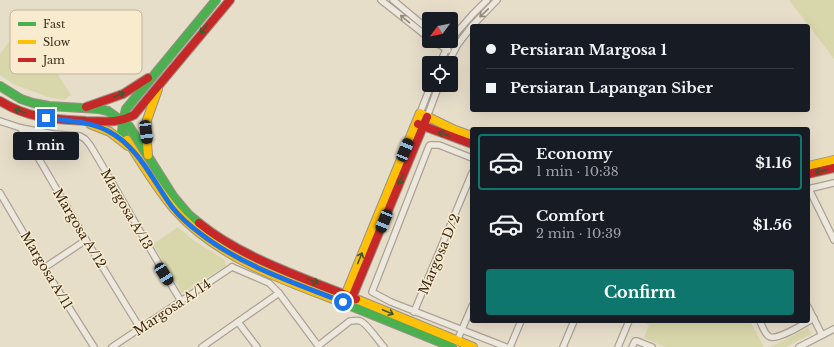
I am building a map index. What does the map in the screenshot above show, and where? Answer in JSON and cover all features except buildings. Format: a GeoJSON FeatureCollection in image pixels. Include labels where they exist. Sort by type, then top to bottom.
{"type":"FeatureCollection","features":[{"type":"Feature","properties":{"kind":"street"},"geometry":{"type":"LineString","coordinates":[[216,0],[126,109],[123,120],[122,132],[172,207],[185,221],[211,241],[237,253],[282,278],[349,300],[455,344],[473,347]]}},
{"type":"Feature","properties":{"kind":"street"},"geometry":{"type":"LineString","coordinates":[[0,101],[6,106],[46,118],[91,120],[107,123],[123,120],[134,115],[230,0]]}},
{"type":"Feature","properties":{"kind":"street"},"geometry":{"type":"LineString","coordinates":[[381,0],[422,30]]}},
{"type":"Feature","properties":{"kind":"street"},"geometry":{"type":"LineString","coordinates":[[393,0],[422,28]]}},
{"type":"Feature","properties":{"kind":"street"},"geometry":{"type":"LineString","coordinates":[[458,31],[487,0]]}},
{"type":"Feature","properties":{"kind":"street"},"geometry":{"type":"LineString","coordinates":[[474,24],[497,0]]}},
{"type":"Feature","properties":{"kind":"street"},"geometry":{"type":"LineString","coordinates":[[458,45],[470,29]]}},
{"type":"Feature","properties":{"kind":"street"},"geometry":{"type":"LineString","coordinates":[[451,56],[456,48]]}},
{"type":"Feature","properties":{"kind":"street"},"geometry":{"type":"LineString","coordinates":[[442,56],[445,49],[452,53]]}},
{"type":"Feature","properties":{"kind":"street"},"geometry":{"type":"LineString","coordinates":[[82,108],[123,94],[158,71]]}},
{"type":"Feature","properties":{"kind":"street"},"geometry":{"type":"LineString","coordinates":[[148,158],[146,132],[147,120],[159,84]]}},
{"type":"Feature","properties":{"kind":"street"},"geometry":{"type":"LineString","coordinates":[[0,86],[21,99],[33,103],[49,106],[108,111],[123,120],[129,126],[173,196],[189,215],[237,253],[337,291],[349,300],[442,345],[455,344]]}},
{"type":"Feature","properties":{"kind":"street"},"geometry":{"type":"LineString","coordinates":[[349,300],[352,287],[420,124],[429,92]]}},
{"type":"Feature","properties":{"kind":"street"},"geometry":{"type":"LineString","coordinates":[[423,115],[435,92]]}},
{"type":"Feature","properties":{"kind":"street"},"geometry":{"type":"LineString","coordinates":[[423,115],[470,135]]}},
{"type":"Feature","properties":{"kind":"street"},"geometry":{"type":"LineString","coordinates":[[70,120],[108,130],[121,139],[137,155]]}},
{"type":"Feature","properties":{"kind":"street"},"geometry":{"type":"LineString","coordinates":[[0,121],[21,128]]}},
{"type":"Feature","properties":{"kind":"street"},"geometry":{"type":"LineString","coordinates":[[420,124],[470,143]]}},
{"type":"Feature","properties":{"kind":"street","name":"Margosa A/13"},"geometry":{"type":"LineString","coordinates":[[21,128],[53,134],[80,136],[85,139],[127,207],[156,260],[181,301]]}},
{"type":"Feature","properties":{"kind":"street","name":"Margosa A/12"},"geometry":{"type":"LineString","coordinates":[[21,128],[86,240],[140,328]]}},
{"type":"Feature","properties":{"kind":"street"},"geometry":{"type":"LineString","coordinates":[[470,157],[438,146],[430,145],[372,292],[414,312],[506,347]]}},
{"type":"Feature","properties":{"kind":"street"},"geometry":{"type":"LineString","coordinates":[[810,166],[834,160]]}},
{"type":"Feature","properties":{"kind":"street"},"geometry":{"type":"LineString","coordinates":[[810,174],[834,168]]}},
{"type":"Feature","properties":{"kind":"street","name":"Margosa D/2"},"geometry":{"type":"LineString","coordinates":[[414,312],[470,179]]}},
{"type":"Feature","properties":{"kind":"street"},"geometry":{"type":"LineString","coordinates":[[810,189],[834,183]]}},
{"type":"Feature","properties":{"kind":"street","name":"Margosa A/11"},"geometry":{"type":"LineString","coordinates":[[0,193],[44,268],[94,347]]}},
{"type":"Feature","properties":{"kind":"street"},"geometry":{"type":"LineString","coordinates":[[810,193],[834,240]]}},
{"type":"Feature","properties":{"kind":"street"},"geometry":{"type":"LineString","coordinates":[[44,268],[86,240]]}},
{"type":"Feature","properties":{"kind":"street"},"geometry":{"type":"LineString","coordinates":[[237,253],[232,267],[269,283],[319,346],[350,321],[355,320],[361,321],[366,325],[384,347]]}},
{"type":"Feature","properties":{"kind":"street","name":"Margosa A/14"},"geometry":{"type":"LineString","coordinates":[[112,347],[232,267]]}},
{"type":"Feature","properties":{"kind":"street"},"geometry":{"type":"LineString","coordinates":[[337,291],[352,287]]}},
{"type":"Feature","properties":{"kind":"street"},"geometry":{"type":"LineString","coordinates":[[202,347],[278,293]]}},
{"type":"Feature","properties":{"kind":"street"},"geometry":{"type":"LineString","coordinates":[[455,344],[470,311]]}},
{"type":"Feature","properties":{"kind":"street"},"geometry":{"type":"LineString","coordinates":[[810,311],[822,335]]}},
{"type":"Feature","properties":{"kind":"street"},"geometry":{"type":"LineString","coordinates":[[810,320],[814,318]]}},
{"type":"Feature","properties":{"kind":"street"},"geometry":{"type":"LineString","coordinates":[[238,322],[257,347]]}},
{"type":"Feature","properties":{"kind":"street"},"geometry":{"type":"LineString","coordinates":[[510,347],[520,323]]}},
{"type":"Feature","properties":{"kind":"street"},"geometry":{"type":"LineString","coordinates":[[563,347],[573,323]]}},
{"type":"Feature","properties":{"kind":"street"},"geometry":{"type":"LineString","coordinates":[[618,347],[628,323]]}},
{"type":"Feature","properties":{"kind":"street"},"geometry":{"type":"LineString","coordinates":[[761,323],[766,334],[770,337],[778,337],[805,323]]}},
{"type":"Feature","properties":{"kind":"street"},"geometry":{"type":"LineString","coordinates":[[799,347],[834,329]]}},
{"type":"Feature","properties":{"kind":"street"},"geometry":{"type":"LineString","coordinates":[[632,347],[635,341],[652,347]]}},
{"type":"Feature","properties":{"kind":"green space"},"geometry":{"type":"Polygon","coordinates":[[[789,0],[834,0],[834,59],[810,28],[810,24],[807,24],[789,0]]]}},
{"type":"Feature","properties":{"kind":"green space"},"geometry":{"type":"Polygon","coordinates":[[[10,41],[10,74],[57,74],[71,95],[64,100],[48,97],[13,84],[0,75],[0,54],[10,41]]]}},
{"type":"Feature","properties":{"kind":"green space"},"geometry":{"type":"Polygon","coordinates":[[[178,227],[193,240],[225,260],[226,266],[182,293],[153,244],[178,227]]]}},
{"type":"Feature","properties":{"kind":"green space"},"geometry":{"type":"Polygon","coordinates":[[[645,323],[751,323],[764,347],[665,347],[644,338],[649,325],[645,323]]]}},
{"type":"Feature","properties":{"kind":"green space"},"geometry":{"type":"Polygon","coordinates":[[[808,328],[811,334],[786,347],[770,347],[808,328]]]}},
{"type":"Feature","properties":{"kind":"traffic: fast"},"geometry":{"type":"LineString","coordinates":[[127,140],[122,132],[126,109],[216,0]]}},
{"type":"Feature","properties":{"kind":"traffic: fast"},"geometry":{"type":"LineString","coordinates":[[0,86],[21,99],[33,103],[49,106],[99,109],[108,111],[129,126],[173,196],[189,215],[199,223]]}},
{"type":"Feature","properties":{"kind":"traffic: fast"},"geometry":{"type":"LineString","coordinates":[[341,302],[452,347]]}},
{"type":"Feature","properties":{"kind":"traffic: slow"},"geometry":{"type":"LineString","coordinates":[[148,155],[146,132],[147,120],[158,89]]}},
{"type":"Feature","properties":{"kind":"traffic: slow"},"geometry":{"type":"LineString","coordinates":[[344,298],[420,113],[455,130],[470,135]]}},
{"type":"Feature","properties":{"kind":"traffic: slow"},"geometry":{"type":"LineString","coordinates":[[90,124],[110,132],[128,146]]}},
{"type":"Feature","properties":{"kind":"traffic: slow"},"geometry":{"type":"LineString","coordinates":[[127,140],[168,202],[192,227],[211,242],[252,266],[341,302]]}},
{"type":"Feature","properties":{"kind":"traffic: slow"},"geometry":{"type":"LineString","coordinates":[[810,166],[834,160]]}},
{"type":"Feature","properties":{"kind":"traffic: slow"},"geometry":{"type":"LineString","coordinates":[[356,299],[473,347]]}},
{"type":"Feature","properties":{"kind":"traffic: jam"},"geometry":{"type":"LineString","coordinates":[[0,101],[32,115],[52,119],[116,121],[128,118],[134,115],[230,0]]}},
{"type":"Feature","properties":{"kind":"traffic: jam"},"geometry":{"type":"LineString","coordinates":[[86,107],[123,94],[148,78]]}},
{"type":"Feature","properties":{"kind":"traffic: jam"},"geometry":{"type":"LineString","coordinates":[[351,300],[427,117]]}},
{"type":"Feature","properties":{"kind":"traffic: jam"},"geometry":{"type":"LineString","coordinates":[[418,124],[470,143]]}},
{"type":"Feature","properties":{"kind":"traffic: jam"},"geometry":{"type":"LineString","coordinates":[[810,174],[834,168]]}},
{"type":"Feature","properties":{"kind":"traffic: jam"},"geometry":{"type":"LineString","coordinates":[[199,223],[234,247],[254,257],[356,299]]}},
{"type":"Feature","properties":{"kind":"route"},"geometry":{"type":"LineString","coordinates":[[46,118],[70,120],[108,130],[121,139],[137,155],[172,207],[185,221],[201,234],[235,256],[282,278],[343,302]]}}]}
